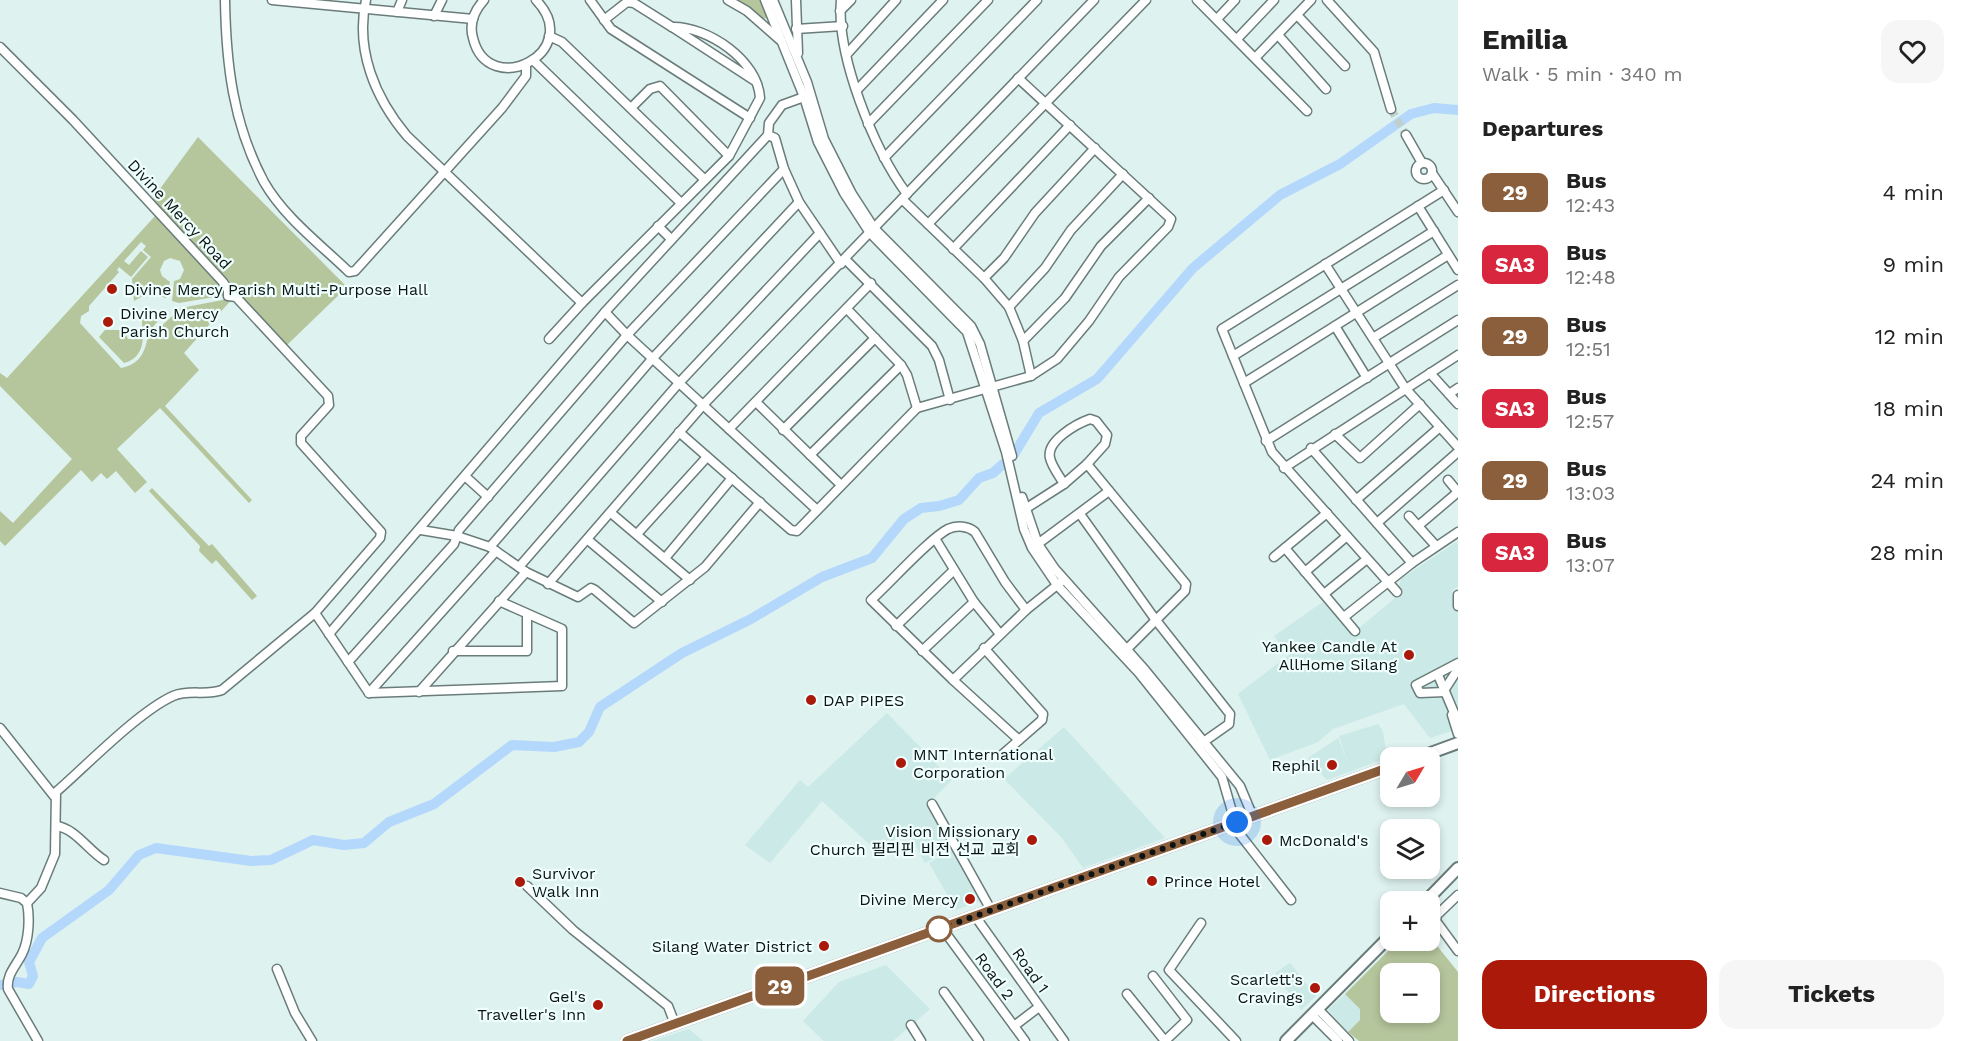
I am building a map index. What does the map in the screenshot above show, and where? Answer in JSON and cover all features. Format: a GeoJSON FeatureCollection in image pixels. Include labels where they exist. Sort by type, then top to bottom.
{"type":"FeatureCollection","features":[{"type":"Feature","properties":{"kind":"main road"},"geometry":{"type":"LineString","coordinates":[[1440,750],[1458,743]]}},
{"type":"Feature","properties":{"kind":"main road"},"geometry":{"type":"LineString","coordinates":[[627,1041],[640,1039],[675,1024],[1380,771]]}},
{"type":"Feature","properties":{"kind":"main road"},"geometry":{"type":"LineString","coordinates":[[1436,891],[1458,869]]}},
{"type":"Feature","properties":{"kind":"main road"},"geometry":{"type":"LineString","coordinates":[[1286,1041],[1380,946]]}},
{"type":"Feature","properties":{"kind":"street"},"geometry":{"type":"LineString","coordinates":[[225,0],[227,57],[233,97],[243,134],[265,183],[294,220],[349,272],[355,270],[502,108],[526,76],[530,63],[546,46],[549,36],[549,20],[542,2]]}},
{"type":"Feature","properties":{"kind":"street"},"geometry":{"type":"LineString","coordinates":[[272,0],[365,4],[397,12],[472,20]]}},
{"type":"Feature","properties":{"kind":"street"},"geometry":{"type":"LineString","coordinates":[[397,12],[402,0]]}},
{"type":"Feature","properties":{"kind":"street"},"geometry":{"type":"LineString","coordinates":[[434,16],[442,0]]}},
{"type":"Feature","properties":{"kind":"street"},"geometry":{"type":"LineString","coordinates":[[484,0],[472,20],[474,44],[485,58],[501,67],[530,63]]}},
{"type":"Feature","properties":{"kind":"street"},"geometry":{"type":"LineString","coordinates":[[590,0],[610,29],[750,118]]}},
{"type":"Feature","properties":{"kind":"street"},"geometry":{"type":"LineString","coordinates":[[728,0],[757,19],[783,44]]}},
{"type":"Feature","properties":{"kind":"street"},"geometry":{"type":"LineString","coordinates":[[765,0],[804,98],[818,142],[830,168],[872,230],[967,332],[989,389],[1008,452],[1022,511],[1035,546],[1060,583],[1124,651],[1240,786],[1253,817]]}},
{"type":"Feature","properties":{"kind":"street"},"geometry":{"type":"LineString","coordinates":[[773,0],[798,59],[824,139],[872,230]]}},
{"type":"Feature","properties":{"kind":"street"},"geometry":{"type":"LineString","coordinates":[[796,0],[798,59]]}},
{"type":"Feature","properties":{"kind":"street"},"geometry":{"type":"LineString","coordinates":[[841,0],[840,11],[847,54],[868,124],[884,158],[904,197],[927,224],[984,278],[1008,307],[1023,341],[1030,376]]}},
{"type":"Feature","properties":{"kind":"street"},"geometry":{"type":"LineString","coordinates":[[840,11],[851,0]]}},
{"type":"Feature","properties":{"kind":"street"},"geometry":{"type":"LineString","coordinates":[[847,54],[896,0]]}},
{"type":"Feature","properties":{"kind":"street"},"geometry":{"type":"LineString","coordinates":[[857,90],[943,0]]}},
{"type":"Feature","properties":{"kind":"street"},"geometry":{"type":"LineString","coordinates":[[868,124],[988,0]]}},
{"type":"Feature","properties":{"kind":"street"},"geometry":{"type":"LineString","coordinates":[[884,158],[1037,0]]}},
{"type":"Feature","properties":{"kind":"street"},"geometry":{"type":"LineString","coordinates":[[548,584],[704,404],[844,262],[872,230],[1094,0]]}},
{"type":"Feature","properties":{"kind":"street"},"geometry":{"type":"LineString","coordinates":[[927,224],[1146,0]]}},
{"type":"Feature","properties":{"kind":"street"},"geometry":{"type":"LineString","coordinates":[[1197,0],[1307,111]]}},
{"type":"Feature","properties":{"kind":"street"},"geometry":{"type":"LineString","coordinates":[[1217,19],[1235,0]]}},
{"type":"Feature","properties":{"kind":"street"},"geometry":{"type":"LineString","coordinates":[[1237,39],[1274,0]]}},
{"type":"Feature","properties":{"kind":"street"},"geometry":{"type":"LineString","coordinates":[[1256,57],[1311,0]]}},
{"type":"Feature","properties":{"kind":"street"},"geometry":{"type":"LineString","coordinates":[[1327,0],[1374,52],[1391,109]]}},
{"type":"Feature","properties":{"kind":"street"},"geometry":{"type":"LineString","coordinates":[[549,339],[729,156],[760,98],[755,81],[733,51],[710,37],[685,26],[672,27],[633,3],[627,2],[604,20]]}},
{"type":"Feature","properties":{"kind":"street"},"geometry":{"type":"LineString","coordinates":[[365,4],[363,40],[378,96],[390,116],[407,136],[582,303]]}},
{"type":"Feature","properties":{"kind":"street"},"geometry":{"type":"LineString","coordinates":[[1297,15],[1345,66]]}},
{"type":"Feature","properties":{"kind":"street"},"geometry":{"type":"LineString","coordinates":[[796,29],[843,26]]}},
{"type":"Feature","properties":{"kind":"street"},"geometry":{"type":"LineString","coordinates":[[549,36],[562,42],[704,179]]}},
{"type":"Feature","properties":{"kind":"street"},"geometry":{"type":"LineString","coordinates":[[1278,36],[1326,89]]}},
{"type":"Feature","properties":{"kind":"street","name":"Divine Mercy Road"},"geometry":{"type":"LineString","coordinates":[[0,47],[73,120],[222,281],[228,289],[228,296],[236,297],[330,401],[301,436],[301,443],[381,532],[380,538],[315,614],[222,690],[185,692],[158,705],[54,796]]}},
{"type":"Feature","properties":{"kind":"street"},"geometry":{"type":"LineString","coordinates":[[530,63],[681,203]]}},
{"type":"Feature","properties":{"kind":"street"},"geometry":{"type":"LineString","coordinates":[[679,432],[791,530],[797,531],[917,408],[1030,376],[1065,350],[1119,277],[1168,227],[1170,217],[1018,78]]}},
{"type":"Feature","properties":{"kind":"street"},"geometry":{"type":"LineString","coordinates":[[631,108],[650,88],[660,86],[729,156]]}},
{"type":"Feature","properties":{"kind":"street"},"geometry":{"type":"LineString","coordinates":[[329,634],[421,530],[605,312],[768,135],[769,123],[782,105],[804,98]]}},
{"type":"Feature","properties":{"kind":"street"},"geometry":{"type":"LineString","coordinates":[[953,249],[1070,125]]}},
{"type":"Feature","properties":{"kind":"street"},"geometry":{"type":"LineString","coordinates":[[768,135],[775,138],[784,168],[800,202],[820,233],[844,262],[871,283],[932,346],[939,360],[950,400]]}},
{"type":"Feature","properties":{"kind":"street"},"geometry":{"type":"LineString","coordinates":[[1406,135],[1422,163],[1431,166],[1432,172],[1458,212]]}},
{"type":"Feature","properties":{"kind":"street"},"geometry":{"type":"LineString","coordinates":[[984,278],[1004,258],[1035,213],[1095,148]]}},
{"type":"Feature","properties":{"kind":"street"},"geometry":{"type":"LineString","coordinates":[[1422,163],[1417,167],[1418,175],[1425,179],[1432,172]]}},
{"type":"Feature","properties":{"kind":"street"},"geometry":{"type":"LineString","coordinates":[[348,662],[454,544],[459,530],[627,335],[784,168]]}},
{"type":"Feature","properties":{"kind":"street"},"geometry":{"type":"LineString","coordinates":[[1008,307],[1045,268],[1071,230],[1123,174]]}},
{"type":"Feature","properties":{"kind":"street"},"geometry":{"type":"LineString","coordinates":[[1397,592],[1284,468],[1266,441],[1222,329],[1444,190]]}},
{"type":"Feature","properties":{"kind":"street"},"geometry":{"type":"LineString","coordinates":[[1023,341],[1065,298],[1101,246],[1149,198]]}},
{"type":"Feature","properties":{"kind":"street"},"geometry":{"type":"LineString","coordinates":[[369,693],[652,358],[800,202]]}},
{"type":"Feature","properties":{"kind":"street"},"geometry":{"type":"LineString","coordinates":[[1418,206],[1458,270]]}},
{"type":"Feature","properties":{"kind":"street"},"geometry":{"type":"LineString","coordinates":[[658,226],[671,239]]}},
{"type":"Feature","properties":{"kind":"street"},"geometry":{"type":"LineString","coordinates":[[1233,356],[1434,231]]}},
{"type":"Feature","properties":{"kind":"street"},"geometry":{"type":"LineString","coordinates":[[419,692],[453,651],[499,602],[679,382],[820,233]]}},
{"type":"Feature","properties":{"kind":"street"},"geometry":{"type":"LineString","coordinates":[[1244,383],[1448,255]]}},
{"type":"Feature","properties":{"kind":"street"},"geometry":{"type":"LineString","coordinates":[[1325,264],[1405,388],[1458,447]]}},
{"type":"Feature","properties":{"kind":"street"},"geometry":{"type":"LineString","coordinates":[[729,429],[871,283]]}},
{"type":"Feature","properties":{"kind":"street"},"geometry":{"type":"LineString","coordinates":[[1373,338],[1458,285]]}},
{"type":"Feature","properties":{"kind":"street"},"geometry":{"type":"LineString","coordinates":[[847,309],[901,365],[907,375],[917,408]]}},
{"type":"Feature","properties":{"kind":"street"},"geometry":{"type":"LineString","coordinates":[[605,312],[627,335],[818,510]]}},
{"type":"Feature","properties":{"kind":"street"},"geometry":{"type":"LineString","coordinates":[[1266,441],[1458,320]]}},
{"type":"Feature","properties":{"kind":"street"},"geometry":{"type":"LineString","coordinates":[[1335,326],[1367,378]]}},
{"type":"Feature","properties":{"kind":"street"},"geometry":{"type":"LineString","coordinates":[[783,430],[875,338]]}},
{"type":"Feature","properties":{"kind":"street"},"geometry":{"type":"LineString","coordinates":[[1284,468],[1311,448],[1458,355]]}},
{"type":"Feature","properties":{"kind":"street"},"geometry":{"type":"LineString","coordinates":[[810,455],[901,365]]}},
{"type":"Feature","properties":{"kind":"street"},"geometry":{"type":"LineString","coordinates":[[1430,373],[1458,404]]}},
{"type":"Feature","properties":{"kind":"street"},"geometry":{"type":"LineString","coordinates":[[1449,394],[1458,388]]}},
{"type":"Feature","properties":{"kind":"street"},"geometry":{"type":"LineString","coordinates":[[756,402],[841,485]]}},
{"type":"Feature","properties":{"kind":"street"},"geometry":{"type":"LineString","coordinates":[[1335,434],[1360,458],[1420,404]]}},
{"type":"Feature","properties":{"kind":"street"},"geometry":{"type":"LineString","coordinates":[[1022,511],[1064,484],[1088,464],[1105,444],[1107,435],[1096,420],[1090,419],[1070,429],[1050,451],[1050,457],[1064,484]]}},
{"type":"Feature","properties":{"kind":"street"},"geometry":{"type":"LineString","coordinates":[[1356,500],[1440,427]]}},
{"type":"Feature","properties":{"kind":"street"},"geometry":{"type":"LineString","coordinates":[[1311,448],[1412,563]]}},
{"type":"Feature","properties":{"kind":"street"},"geometry":{"type":"LineString","coordinates":[[1377,523],[1458,452]]}},
{"type":"Feature","properties":{"kind":"street"},"geometry":{"type":"LineString","coordinates":[[637,534],[706,457]]}},
{"type":"Feature","properties":{"kind":"street"},"geometry":{"type":"LineString","coordinates":[[1088,464],[1186,584],[1185,591],[1124,651]]}},
{"type":"Feature","properties":{"kind":"street"},"geometry":{"type":"LineString","coordinates":[[466,477],[488,497]]}},
{"type":"Feature","properties":{"kind":"street"},"geometry":{"type":"LineString","coordinates":[[666,558],[732,478]]}},
{"type":"Feature","properties":{"kind":"street"},"geometry":{"type":"LineString","coordinates":[[1418,526],[1458,492],[1448,480]]}},
{"type":"Feature","properties":{"kind":"street"},"geometry":{"type":"LineString","coordinates":[[1035,546],[1109,491]]}},
{"type":"Feature","properties":{"kind":"street"},"geometry":{"type":"LineString","coordinates":[[421,530],[457,536],[493,549],[548,584],[580,597],[588,590],[595,590],[634,623],[705,567],[760,502]]}},
{"type":"Feature","properties":{"kind":"street"},"geometry":{"type":"LineString","coordinates":[[611,513],[690,580]]}},
{"type":"Feature","properties":{"kind":"street"},"geometry":{"type":"LineString","coordinates":[[1274,557],[1327,513]]}},
{"type":"Feature","properties":{"kind":"street"},"geometry":{"type":"LineString","coordinates":[[1080,514],[1155,619],[1230,714],[1229,724],[1201,743]]}},
{"type":"Feature","properties":{"kind":"street"},"geometry":{"type":"LineString","coordinates":[[1410,516],[1436,546]]}},
{"type":"Feature","properties":{"kind":"street"},"geometry":{"type":"LineString","coordinates":[[1019,740],[922,651],[872,600],[948,529],[970,528],[1026,610]]}},
{"type":"Feature","properties":{"kind":"street"},"geometry":{"type":"LineString","coordinates":[[1344,617],[1412,563],[1458,533]]}},
{"type":"Feature","properties":{"kind":"street"},"geometry":{"type":"LineString","coordinates":[[1305,572],[1347,536]]}},
{"type":"Feature","properties":{"kind":"street"},"geometry":{"type":"LineString","coordinates":[[588,540],[662,602]]}},
{"type":"Feature","properties":{"kind":"street"},"geometry":{"type":"LineString","coordinates":[[936,540],[974,602],[1000,634]]}},
{"type":"Feature","properties":{"kind":"street"},"geometry":{"type":"LineString","coordinates":[[1285,548],[1355,631]]}},
{"type":"Feature","properties":{"kind":"street"},"geometry":{"type":"LineString","coordinates":[[1324,594],[1367,559]]}},
{"type":"Feature","properties":{"kind":"street"},"geometry":{"type":"LineString","coordinates":[[896,626],[954,570]]}},
{"type":"Feature","properties":{"kind":"street"},"geometry":{"type":"LineString","coordinates":[[953,680],[984,648],[1060,583]]}},
{"type":"Feature","properties":{"kind":"street"},"geometry":{"type":"LineString","coordinates":[[1458,596],[1458,606]]}},
{"type":"Feature","properties":{"kind":"street"},"geometry":{"type":"LineString","coordinates":[[369,693],[562,687],[562,629],[499,602]]}},
{"type":"Feature","properties":{"kind":"street"},"geometry":{"type":"LineString","coordinates":[[922,651],[974,602]]}},
{"type":"Feature","properties":{"kind":"street"},"geometry":{"type":"LineString","coordinates":[[315,614],[369,693]]}},
{"type":"Feature","properties":{"kind":"street"},"geometry":{"type":"LineString","coordinates":[[453,651],[526,651],[527,614]]}},
{"type":"Feature","properties":{"kind":"street"},"geometry":{"type":"LineString","coordinates":[[984,648],[1042,714],[1042,720],[1004,754]]}},
{"type":"Feature","properties":{"kind":"street"},"geometry":{"type":"LineString","coordinates":[[1445,690],[1420,693],[1416,689],[1417,683],[1438,675],[1458,663]]}},
{"type":"Feature","properties":{"kind":"street"},"geometry":{"type":"LineString","coordinates":[[1445,690],[1458,669]]}},
{"type":"Feature","properties":{"kind":"street"},"geometry":{"type":"LineString","coordinates":[[1438,675],[1445,690],[1458,734]]}},
{"type":"Feature","properties":{"kind":"street"},"geometry":{"type":"LineString","coordinates":[[1452,712],[1458,722]]}},
{"type":"Feature","properties":{"kind":"street"},"geometry":{"type":"LineString","coordinates":[[0,728],[54,796],[56,846],[51,867],[37,894],[27,903]]}},
{"type":"Feature","properties":{"kind":"street"},"geometry":{"type":"LineString","coordinates":[[1201,743],[1222,777],[1237,822],[1238,832],[1291,900]]}},
{"type":"Feature","properties":{"kind":"street"},"geometry":{"type":"LineString","coordinates":[[932,804],[991,910]]}},
{"type":"Feature","properties":{"kind":"street"},"geometry":{"type":"LineString","coordinates":[[56,826],[65,827],[87,848],[104,860]]}},
{"type":"Feature","properties":{"kind":"street"},"geometry":{"type":"LineString","coordinates":[[526,886],[573,930],[668,1006],[675,1024]]}},
{"type":"Feature","properties":{"kind":"street"},"geometry":{"type":"LineString","coordinates":[[0,893],[21,898],[27,903],[28,923],[23,953],[8,985],[39,1041]]}},
{"type":"Feature","properties":{"kind":"street"},"geometry":{"type":"LineString","coordinates":[[1458,909],[1455,898],[1437,915],[1437,926],[1458,951]]}},
{"type":"Feature","properties":{"kind":"street","name":"Road 1"},"geometry":{"type":"LineString","coordinates":[[975,916],[1064,1041]]}},
{"type":"Feature","properties":{"kind":"street"},"geometry":{"type":"LineString","coordinates":[[1201,923],[1169,970],[1236,1041]]}},
{"type":"Feature","properties":{"kind":"street","name":"Road 2"},"geometry":{"type":"LineString","coordinates":[[942,928],[1025,1041]]}},
{"type":"Feature","properties":{"kind":"street"},"geometry":{"type":"LineString","coordinates":[[277,969],[296,1013],[312,1041]]}},
{"type":"Feature","properties":{"kind":"street"},"geometry":{"type":"LineString","coordinates":[[1127,994],[1165,1041],[1187,1020],[1153,976]]}},
{"type":"Feature","properties":{"kind":"street"},"geometry":{"type":"LineString","coordinates":[[944,992],[979,1041]]}},
{"type":"Feature","properties":{"kind":"street"},"geometry":{"type":"LineString","coordinates":[[1014,1026],[1039,1007]]}},
{"type":"Feature","properties":{"kind":"street"},"geometry":{"type":"LineString","coordinates":[[1315,1012],[1338,1041]]}},
{"type":"Feature","properties":{"kind":"street"},"geometry":{"type":"LineString","coordinates":[[1315,1012],[1349,1041]]}},
{"type":"Feature","properties":{"kind":"street"},"geometry":{"type":"LineString","coordinates":[[911,1025],[921,1041]]}},
{"type":"Feature","properties":{"kind":"shaded area"},"geometry":{"type":"Polygon","coordinates":[[[1456,542],[1458,544],[1458,586],[1452,591],[1454,607],[1458,611],[1458,729],[1430,738],[1404,704],[1333,729],[1318,742],[1270,760],[1238,694],[1289,655],[1274,636],[1324,601],[1352,634],[1395,598],[1401,579],[1456,542]]]}},
{"type":"Feature","properties":{"kind":"shaded area"},"geometry":{"type":"Polygon","coordinates":[[[887,713],[952,780],[928,804],[953,847],[925,863],[906,828],[880,854],[822,801],[770,863],[745,845],[800,780],[808,787],[887,713]]]}},
{"type":"Feature","properties":{"kind":"shaded area"},"geometry":{"type":"Polygon","coordinates":[[[1378,724],[1383,732],[1385,747],[1380,747],[1380,761],[1327,780],[1308,758],[1338,738],[1348,764],[1339,736],[1378,724]]]}},
{"type":"Feature","properties":{"kind":"shaded area"},"geometry":{"type":"Polygon","coordinates":[[[1064,727],[1165,838],[1083,868],[1062,838],[1004,779],[1064,727]]]}},
{"type":"Feature","properties":{"kind":"shaded area"},"geometry":{"type":"Polygon","coordinates":[[[955,848],[984,900],[956,910],[929,863],[955,848]]]}},
{"type":"Feature","properties":{"kind":"shaded area"},"geometry":{"type":"Polygon","coordinates":[[[1290,963],[1316,996],[1301,1010],[1275,973],[1290,963]]]}},
{"type":"Feature","properties":{"kind":"shaded area"},"geometry":{"type":"Polygon","coordinates":[[[886,965],[930,1009],[893,1041],[824,1041],[803,1021],[839,982],[886,965]]]}},
{"type":"Feature","properties":{"kind":"shaded area"},"geometry":{"type":"Polygon","coordinates":[[[1345,994],[1360,1009],[1360,1020],[1348,1032],[1328,1010],[1345,994]]]}},
{"type":"Feature","properties":{"kind":"shaded area"},"geometry":{"type":"Polygon","coordinates":[[[689,1029],[703,1041],[652,1041],[689,1029]]]}},
{"type":"Feature","properties":{"kind":"green space"},"geometry":{"type":"Polygon","coordinates":[[[738,0],[764,0],[770,16],[764,19],[738,0]]]}},
{"type":"Feature","properties":{"kind":"green space"},"geometry":{"type":"Polygon","coordinates":[[[198,137],[347,287],[287,345],[151,201],[198,137]]]}},
{"type":"Feature","properties":{"kind":"green space"},"geometry":{"type":"Polygon","coordinates":[[[156,215],[222,286],[226,295],[179,303],[172,301],[174,281],[180,279],[184,270],[180,261],[170,258],[164,261],[160,270],[162,276],[170,282],[166,298],[148,293],[134,301],[132,279],[151,257],[143,250],[146,246],[141,242],[124,261],[129,265],[141,251],[148,257],[131,277],[119,267],[117,270],[119,272],[89,306],[89,311],[81,316],[80,323],[121,368],[137,361],[143,352],[148,335],[157,330],[181,308],[233,298],[184,353],[199,370],[165,406],[252,500],[249,503],[160,408],[117,449],[147,482],[135,493],[116,471],[107,479],[101,473],[92,482],[81,470],[5,546],[0,541],[0,511],[13,523],[72,459],[0,386],[0,373],[7,378],[156,215]]]}},
{"type":"Feature","properties":{"kind":"green space"},"geometry":{"type":"Polygon","coordinates":[[[167,310],[152,328],[142,326],[142,318],[167,310]]]}},
{"type":"Feature","properties":{"kind":"green space"},"geometry":{"type":"Polygon","coordinates":[[[105,330],[124,330],[128,339],[135,339],[135,334],[143,334],[137,356],[124,363],[99,337],[105,330]]]}},
{"type":"Feature","properties":{"kind":"green space"},"geometry":{"type":"Polygon","coordinates":[[[152,488],[209,546],[212,544],[257,596],[252,600],[216,560],[212,564],[199,551],[200,546],[149,491],[152,488]]]}},
{"type":"Feature","properties":{"kind":"green space"},"geometry":{"type":"Polygon","coordinates":[[[1440,950],[1458,972],[1458,1041],[1359,1041],[1348,1032],[1360,1020],[1360,1009],[1345,994],[1388,951],[1440,950]]]}},
{"type":"Feature","properties":{"kind":"waterway"},"geometry":{"type":"LineString","coordinates":[[1013,456],[1039,413],[1097,379],[1193,268],[1280,195],[1340,164],[1411,114],[1434,108],[1458,110]]}},
{"type":"Feature","properties":{"kind":"waterway"},"geometry":{"type":"LineString","coordinates":[[0,985],[17,982],[29,984],[33,976],[29,962],[42,938],[109,890],[139,855],[156,848],[251,861],[271,860],[313,840],[344,845],[364,843],[389,822],[434,804],[512,745],[554,747],[579,742],[589,732],[600,707],[682,653],[751,619],[822,577],[872,558],[904,519],[921,508],[959,500],[979,478],[993,473],[1003,464]]}},
{"type":"Feature","properties":{"kind":"tunnel"},"geometry":{"type":"LineString","coordinates":[[1391,109],[1406,135]]}},
{"type":"Feature","properties":{"kind":"bus line","name":"29"},"geometry":{"type":"LineString","coordinates":[[627,1041],[1380,771]]}},
{"type":"Feature","properties":{"kind":"place","name":"Divine Mercy Parish Multi-Purpose Hall"},"geometry":{"type":"Point","coordinates":[112,289]}},
{"type":"Feature","properties":{"kind":"place","name":"Divine Mercy Parish Church"},"geometry":{"type":"Point","coordinates":[108,322]}},
{"type":"Feature","properties":{"kind":"place","name":"Yankee Candle At AllHome Silang"},"geometry":{"type":"Point","coordinates":[1409,655]}},
{"type":"Feature","properties":{"kind":"place","name":"DAP PIPES"},"geometry":{"type":"Point","coordinates":[811,700]}},
{"type":"Feature","properties":{"kind":"place","name":"MNT International Corporation"},"geometry":{"type":"Point","coordinates":[901,763]}},
{"type":"Feature","properties":{"kind":"place","name":"Rephil"},"geometry":{"type":"Point","coordinates":[1332,765]}},
{"type":"Feature","properties":{"kind":"place","name":"Vision Missionary Church 필리핀 비전 선교 교회"},"geometry":{"type":"Point","coordinates":[1032,840]}},
{"type":"Feature","properties":{"kind":"place","name":"McDonald's"},"geometry":{"type":"Point","coordinates":[1267,840]}},
{"type":"Feature","properties":{"kind":"place","name":"Prince Hotel"},"geometry":{"type":"Point","coordinates":[1152,881]}},
{"type":"Feature","properties":{"kind":"place","name":"Survivor Walk Inn"},"geometry":{"type":"Point","coordinates":[520,882]}},
{"type":"Feature","properties":{"kind":"place","name":"Divine Mercy"},"geometry":{"type":"Point","coordinates":[970,899]}},
{"type":"Feature","properties":{"kind":"place","name":"Silang Water District"},"geometry":{"type":"Point","coordinates":[824,946]}},
{"type":"Feature","properties":{"kind":"place","name":"Scarlett's Cravings"},"geometry":{"type":"Point","coordinates":[1315,988]}},
{"type":"Feature","properties":{"kind":"place","name":"Gel's Traveller's Inn"},"geometry":{"type":"Point","coordinates":[598,1005]}},
{"type":"Feature","properties":{"kind":"route"},"geometry":{"type":"LineString","coordinates":[[939,929],[1237,822]]}}]}
